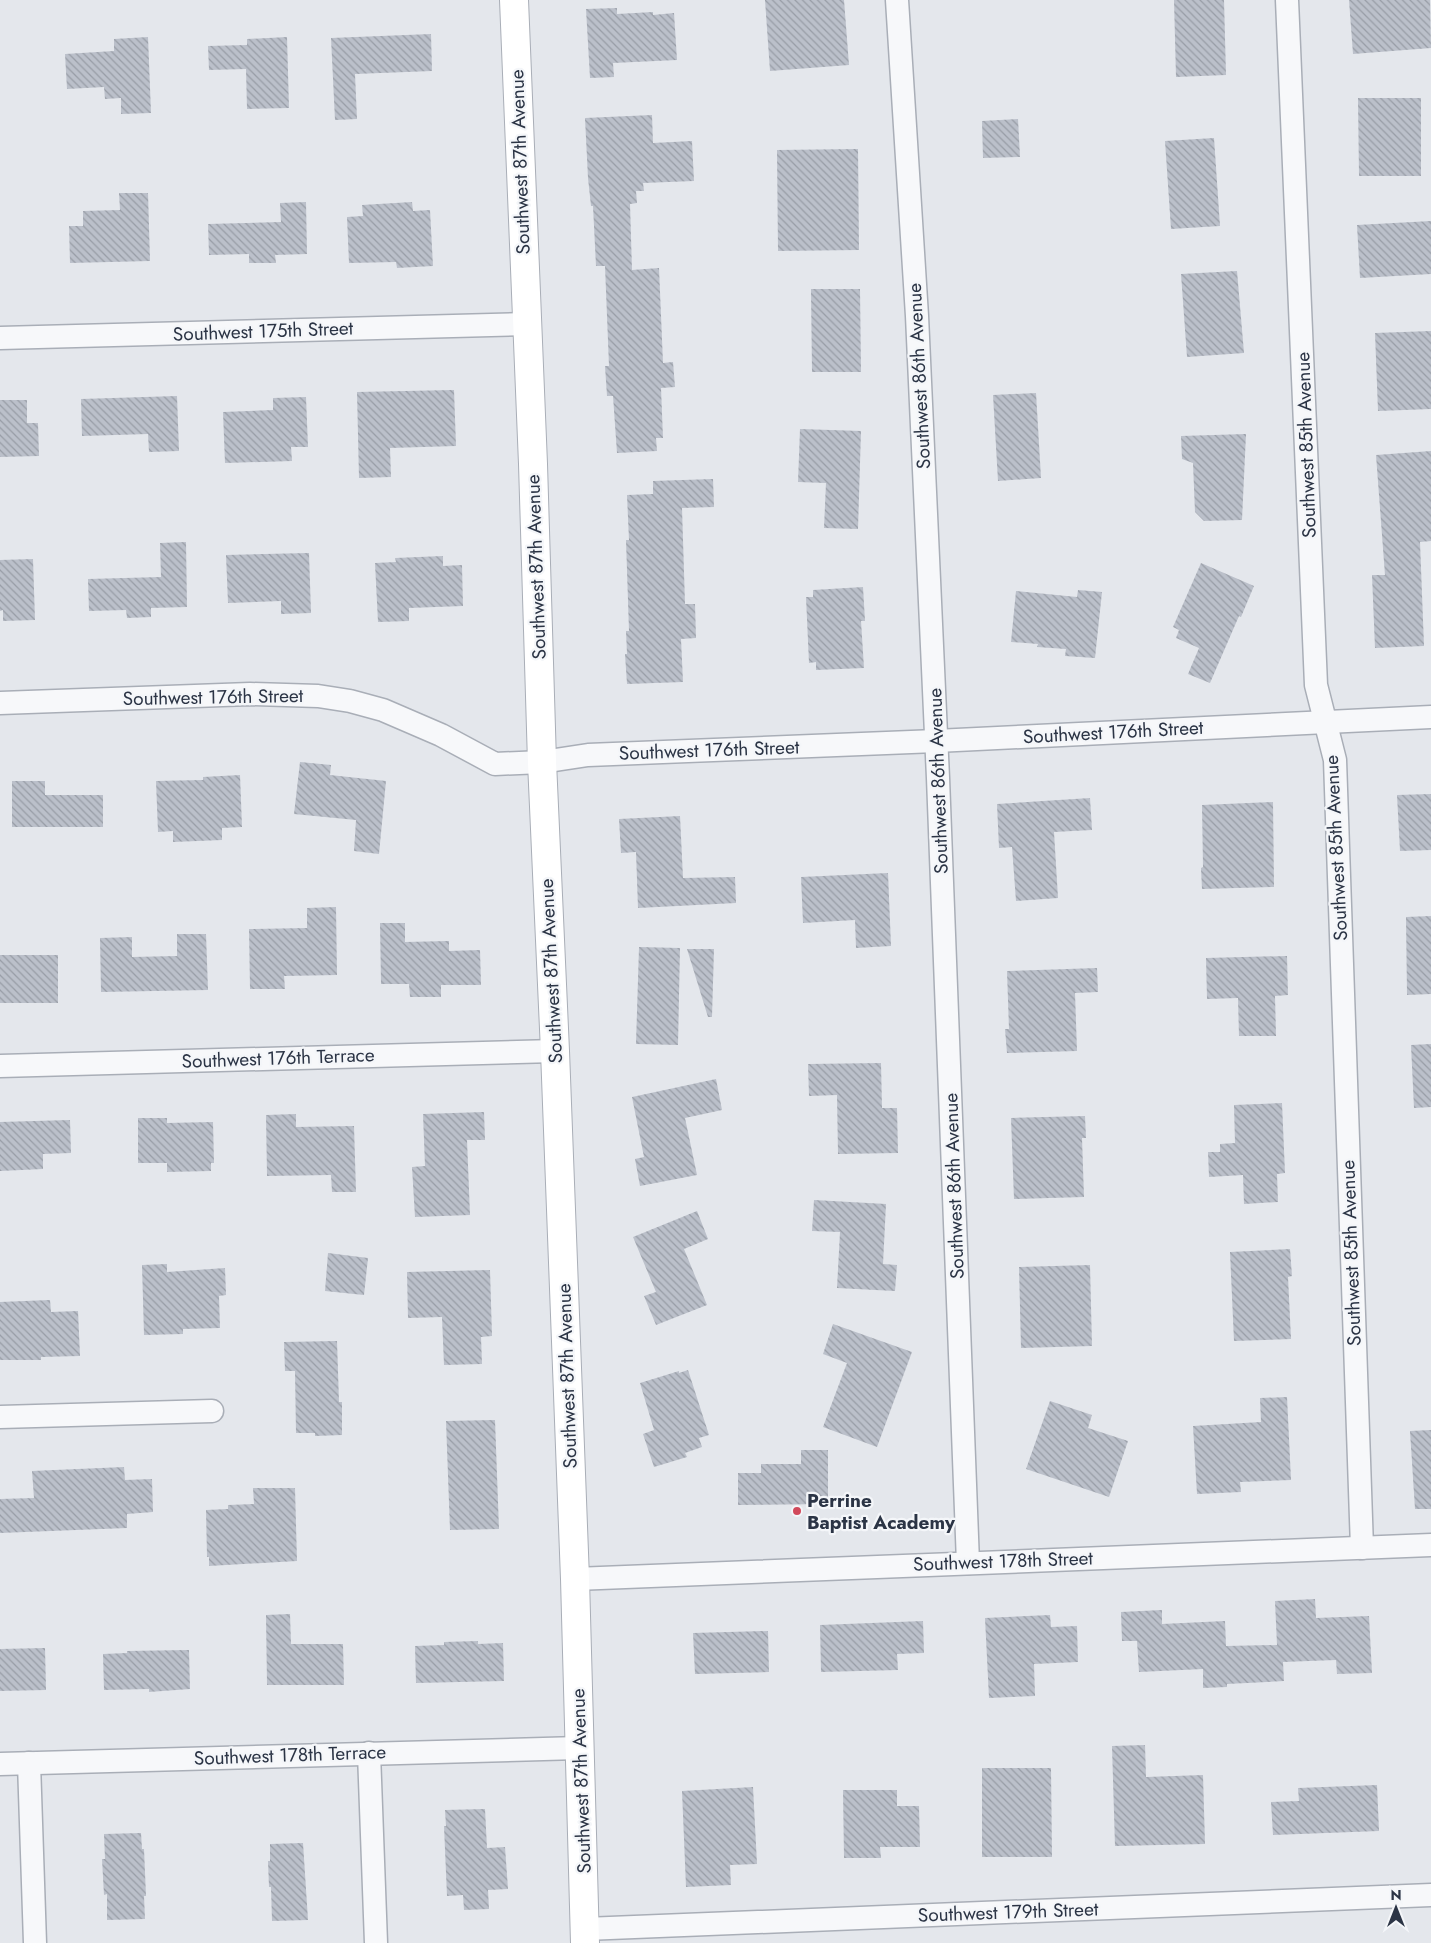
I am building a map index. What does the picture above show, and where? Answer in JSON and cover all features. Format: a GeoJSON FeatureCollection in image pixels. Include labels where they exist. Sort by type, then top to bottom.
{"type":"FeatureCollection","features":[{"type":"Feature","properties":{"kind":"street","name":"Southwest 87th Avenue"},"geometry":{"type":"LineString","coordinates":[[514,0],[575,1579],[585,1936]]}},
{"type":"Feature","properties":{"kind":"street","name":"Southwest 86th Avenue"},"geometry":{"type":"LineString","coordinates":[[897,0],[917,316],[936,741],[968,1562]]}},
{"type":"Feature","properties":{"kind":"street","name":"Southwest 85th Avenue"},"geometry":{"type":"LineString","coordinates":[[1288,0],[1316,685],[1334,760],[1362,1548]]}},
{"type":"Feature","properties":{"kind":"street","name":"Southwest 175th Street"},"geometry":{"type":"LineString","coordinates":[[0,338],[527,324]]}},
{"type":"Feature","properties":{"kind":"street","name":"Southwest 176th Street"},"geometry":{"type":"LineString","coordinates":[[0,703],[250,694],[318,696],[350,701],[383,710],[441,735],[495,764],[542,762],[588,755],[936,741],[1431,717]]}},
{"type":"Feature","properties":{"kind":"street","name":"Southwest 176th Terrace"},"geometry":{"type":"LineString","coordinates":[[0,1066],[555,1051]]}},
{"type":"Feature","properties":{"kind":"street"},"geometry":{"type":"LineString","coordinates":[[0,1417],[212,1411]]}},
{"type":"Feature","properties":{"kind":"street","name":"Southwest 178th Street"},"geometry":{"type":"LineString","coordinates":[[575,1579],[1431,1545]]}},
{"type":"Feature","properties":{"kind":"street","name":"Southwest 178th Terrace"},"geometry":{"type":"LineString","coordinates":[[0,1764],[579,1748]]}},
{"type":"Feature","properties":{"kind":"street"},"geometry":{"type":"LineString","coordinates":[[369,1753],[376,1943]]}},
{"type":"Feature","properties":{"kind":"street"},"geometry":{"type":"LineString","coordinates":[[28,1763],[35,1943]]}},
{"type":"Feature","properties":{"kind":"street","name":"Southwest 179th Street"},"geometry":{"type":"LineString","coordinates":[[585,1936],[1431,1896]]}},
{"type":"Feature","properties":{"kind":"building"},"geometry":{"type":"Polygon","coordinates":[[[765,0],[844,0],[849,65],[770,71],[765,0]]]}},
{"type":"Feature","properties":{"kind":"building"},"geometry":{"type":"Polygon","coordinates":[[[1174,0],[1224,0],[1226,75],[1176,77],[1174,0]]]}},
{"type":"Feature","properties":{"kind":"building"},"geometry":{"type":"Polygon","coordinates":[[[1349,0],[1430,0],[1431,48],[1353,54],[1349,0]]]}},
{"type":"Feature","properties":{"kind":"building"},"geometry":{"type":"Polygon","coordinates":[[[617,8],[617,14],[653,12],[653,15],[674,13],[677,60],[613,63],[614,77],[590,78],[586,9],[617,8]]]}},
{"type":"Feature","properties":{"kind":"building"},"geometry":{"type":"Polygon","coordinates":[[[431,34],[432,71],[355,74],[357,119],[335,120],[331,38],[431,34]]]}},
{"type":"Feature","properties":{"kind":"building"},"geometry":{"type":"Polygon","coordinates":[[[148,37],[151,113],[121,114],[121,98],[105,99],[104,87],[67,89],[65,54],[114,51],[114,39],[148,37]]]}},
{"type":"Feature","properties":{"kind":"building"},"geometry":{"type":"Polygon","coordinates":[[[287,37],[289,108],[247,109],[246,69],[209,70],[208,46],[247,45],[247,39],[287,37]]]}},
{"type":"Feature","properties":{"kind":"building"},"geometry":{"type":"Polygon","coordinates":[[[1358,98],[1421,98],[1421,176],[1359,176],[1358,98]]]}},
{"type":"Feature","properties":{"kind":"building"},"geometry":{"type":"Polygon","coordinates":[[[652,115],[653,143],[692,141],[694,181],[643,183],[644,191],[636,191],[637,203],[630,204],[632,270],[659,268],[663,363],[673,362],[675,387],[661,388],[663,438],[656,438],[657,451],[617,453],[613,396],[607,396],[605,366],[609,366],[605,266],[596,266],[585,118],[652,115]]]}},
{"type":"Feature","properties":{"kind":"building"},"geometry":{"type":"Polygon","coordinates":[[[1018,119],[1020,157],[983,158],[982,121],[1018,119]]]}},
{"type":"Feature","properties":{"kind":"building"},"geometry":{"type":"Polygon","coordinates":[[[1214,138],[1220,226],[1171,229],[1165,141],[1214,138]]]}},
{"type":"Feature","properties":{"kind":"building"},"geometry":{"type":"Polygon","coordinates":[[[858,149],[859,250],[778,251],[777,150],[858,149]]]}},
{"type":"Feature","properties":{"kind":"building"},"geometry":{"type":"Polygon","coordinates":[[[119,193],[148,193],[150,261],[70,263],[69,226],[83,226],[83,211],[120,210],[119,193]]]}},
{"type":"Feature","properties":{"kind":"building"},"geometry":{"type":"Polygon","coordinates":[[[306,202],[307,254],[275,255],[276,263],[249,263],[249,254],[209,255],[208,224],[281,222],[280,203],[306,202]]]}},
{"type":"Feature","properties":{"kind":"building"},"geometry":{"type":"Polygon","coordinates":[[[412,202],[413,211],[430,210],[433,266],[397,268],[396,262],[349,263],[347,217],[363,216],[362,205],[412,202]]]}},
{"type":"Feature","properties":{"kind":"building"},"geometry":{"type":"Polygon","coordinates":[[[1431,221],[1431,274],[1360,278],[1357,225],[1431,221]]]}},
{"type":"Feature","properties":{"kind":"building"},"geometry":{"type":"Polygon","coordinates":[[[1237,271],[1244,353],[1187,357],[1181,274],[1237,271]]]}},
{"type":"Feature","properties":{"kind":"building"},"geometry":{"type":"Polygon","coordinates":[[[811,289],[860,289],[861,372],[812,372],[811,289]]]}},
{"type":"Feature","properties":{"kind":"building"},"geometry":{"type":"Polygon","coordinates":[[[1431,331],[1431,409],[1378,411],[1375,333],[1431,331]]]}},
{"type":"Feature","properties":{"kind":"building"},"geometry":{"type":"Polygon","coordinates":[[[454,390],[456,446],[390,448],[391,477],[359,478],[357,392],[454,390]]]}},
{"type":"Feature","properties":{"kind":"building"},"geometry":{"type":"Polygon","coordinates":[[[1036,393],[1041,478],[998,481],[993,395],[1036,393]]]}},
{"type":"Feature","properties":{"kind":"building"},"geometry":{"type":"Polygon","coordinates":[[[177,396],[179,451],[149,452],[148,434],[82,436],[81,399],[177,396]]]}},
{"type":"Feature","properties":{"kind":"building"},"geometry":{"type":"Polygon","coordinates":[[[306,397],[308,447],[291,447],[292,461],[225,463],[223,412],[273,410],[273,398],[306,397]]]}},
{"type":"Feature","properties":{"kind":"building"},"geometry":{"type":"Polygon","coordinates":[[[0,400],[27,400],[27,423],[38,423],[39,456],[0,457],[0,400]]]}},
{"type":"Feature","properties":{"kind":"building"},"geometry":{"type":"Polygon","coordinates":[[[800,429],[861,431],[858,529],[824,528],[826,483],[798,482],[800,429]]]}},
{"type":"Feature","properties":{"kind":"building"},"geometry":{"type":"Polygon","coordinates":[[[1246,434],[1242,520],[1204,521],[1195,512],[1193,463],[1182,459],[1181,436],[1246,434]]]}},
{"type":"Feature","properties":{"kind":"building"},"geometry":{"type":"Polygon","coordinates":[[[1431,451],[1431,541],[1420,542],[1424,646],[1375,648],[1372,575],[1385,575],[1376,455],[1431,451]]]}},
{"type":"Feature","properties":{"kind":"building"},"geometry":{"type":"Polygon","coordinates":[[[713,479],[714,507],[682,508],[685,604],[695,604],[696,638],[681,639],[683,682],[627,684],[625,654],[627,654],[626,631],[629,631],[626,540],[629,540],[627,495],[653,494],[653,481],[713,479]]]}},
{"type":"Feature","properties":{"kind":"building"},"geometry":{"type":"Polygon","coordinates":[[[186,542],[187,607],[151,608],[151,617],[127,618],[126,610],[89,611],[88,579],[161,577],[160,543],[186,542]]]}},
{"type":"Feature","properties":{"kind":"building"},"geometry":{"type":"Polygon","coordinates":[[[309,553],[311,613],[281,614],[281,601],[228,603],[226,555],[309,553]]]}},
{"type":"Feature","properties":{"kind":"building"},"geometry":{"type":"Polygon","coordinates":[[[443,556],[443,566],[462,565],[463,606],[409,608],[409,621],[378,622],[375,563],[396,562],[395,558],[443,556]]]}},
{"type":"Feature","properties":{"kind":"building"},"geometry":{"type":"Polygon","coordinates":[[[33,559],[35,620],[3,621],[3,610],[0,611],[0,560],[33,559]]]}},
{"type":"Feature","properties":{"kind":"building"},"geometry":{"type":"Polygon","coordinates":[[[1201,563],[1254,586],[1210,683],[1188,674],[1199,648],[1176,638],[1179,630],[1173,627],[1201,563]]]}},
{"type":"Feature","properties":{"kind":"building"},"geometry":{"type":"Polygon","coordinates":[[[863,587],[865,621],[861,621],[864,668],[816,670],[816,662],[809,663],[806,597],[813,597],[813,590],[863,587]]]}},
{"type":"Feature","properties":{"kind":"building"},"geometry":{"type":"Polygon","coordinates":[[[1078,590],[1102,592],[1095,658],[1065,656],[1066,649],[1037,647],[1038,644],[1011,642],[1016,591],[1077,597],[1078,590]]]}},
{"type":"Feature","properties":{"kind":"building"},"geometry":{"type":"Polygon","coordinates":[[[300,762],[331,765],[330,775],[386,781],[379,854],[354,851],[356,820],[294,814],[300,762]]]}},
{"type":"Feature","properties":{"kind":"building"},"geometry":{"type":"Polygon","coordinates":[[[240,775],[242,827],[222,828],[222,840],[173,842],[173,831],[158,832],[156,781],[203,780],[203,777],[240,775]]]}},
{"type":"Feature","properties":{"kind":"building"},"geometry":{"type":"Polygon","coordinates":[[[12,781],[45,781],[45,795],[103,795],[103,827],[12,827],[12,781]]]}},
{"type":"Feature","properties":{"kind":"building"},"geometry":{"type":"Polygon","coordinates":[[[1431,794],[1431,850],[1400,851],[1397,795],[1431,794]]]}},
{"type":"Feature","properties":{"kind":"building"},"geometry":{"type":"Polygon","coordinates":[[[1090,798],[1092,830],[1054,832],[1058,898],[1016,901],[1012,847],[999,848],[997,804],[1090,798]]]}},
{"type":"Feature","properties":{"kind":"building"},"geometry":{"type":"Polygon","coordinates":[[[1273,802],[1274,887],[1202,889],[1202,805],[1273,802]]]}},
{"type":"Feature","properties":{"kind":"building"},"geometry":{"type":"Polygon","coordinates":[[[680,816],[683,878],[735,877],[736,903],[638,908],[636,852],[621,853],[619,819],[680,816]]]}},
{"type":"Feature","properties":{"kind":"building"},"geometry":{"type":"Polygon","coordinates":[[[888,873],[891,946],[856,948],[855,920],[803,923],[801,877],[888,873]]]}},
{"type":"Feature","properties":{"kind":"building"},"geometry":{"type":"Polygon","coordinates":[[[336,907],[337,975],[284,976],[285,989],[250,989],[249,929],[307,928],[307,908],[336,907]]]}},
{"type":"Feature","properties":{"kind":"building"},"geometry":{"type":"Polygon","coordinates":[[[1431,916],[1431,994],[1407,995],[1406,917],[1431,916]]]}},
{"type":"Feature","properties":{"kind":"building"},"geometry":{"type":"Polygon","coordinates":[[[380,923],[405,923],[405,942],[449,941],[449,951],[480,950],[481,985],[441,985],[441,997],[410,997],[409,984],[381,984],[380,923]]]}},
{"type":"Feature","properties":{"kind":"building"},"geometry":{"type":"Polygon","coordinates":[[[177,934],[206,934],[208,990],[101,992],[100,938],[132,937],[132,957],[177,956],[177,934]]]}},
{"type":"Feature","properties":{"kind":"building"},"geometry":{"type":"Polygon","coordinates":[[[639,947],[680,948],[678,1045],[636,1044],[639,947]]]}},
{"type":"Feature","properties":{"kind":"building"},"geometry":{"type":"Polygon","coordinates":[[[687,949],[714,949],[712,1017],[708,1017],[687,949]]]}},
{"type":"Feature","properties":{"kind":"building"},"geometry":{"type":"Polygon","coordinates":[[[0,955],[58,955],[58,1003],[0,1003],[0,955]]]}},
{"type":"Feature","properties":{"kind":"building"},"geometry":{"type":"Polygon","coordinates":[[[1287,956],[1288,995],[1275,996],[1276,1036],[1239,1036],[1238,998],[1207,999],[1206,958],[1287,956]]]}},
{"type":"Feature","properties":{"kind":"building"},"geometry":{"type":"Polygon","coordinates":[[[1097,968],[1098,992],[1075,993],[1077,1051],[1007,1053],[1005,1029],[1009,1029],[1007,971],[1097,968]]]}},
{"type":"Feature","properties":{"kind":"building"},"geometry":{"type":"Polygon","coordinates":[[[1431,1044],[1431,1107],[1414,1108],[1411,1045],[1431,1044]]]}},
{"type":"Feature","properties":{"kind":"building"},"geometry":{"type":"Polygon","coordinates":[[[881,1063],[882,1108],[897,1108],[898,1153],[838,1154],[837,1095],[809,1096],[808,1064],[881,1063]]]}},
{"type":"Feature","properties":{"kind":"building"},"geometry":{"type":"Polygon","coordinates":[[[716,1079],[722,1110],[685,1118],[697,1175],[640,1186],[635,1159],[644,1157],[632,1097],[716,1079]]]}},
{"type":"Feature","properties":{"kind":"building"},"geometry":{"type":"Polygon","coordinates":[[[1282,1103],[1285,1173],[1277,1174],[1278,1202],[1244,1204],[1243,1175],[1209,1177],[1208,1152],[1220,1152],[1220,1144],[1235,1143],[1234,1105],[1282,1103]]]}},
{"type":"Feature","properties":{"kind":"building"},"geometry":{"type":"Polygon","coordinates":[[[484,1112],[485,1140],[467,1140],[470,1215],[415,1217],[412,1167],[425,1166],[423,1114],[484,1112]]]}},
{"type":"Feature","properties":{"kind":"building"},"geometry":{"type":"Polygon","coordinates":[[[296,1114],[296,1127],[354,1126],[356,1192],[332,1192],[331,1175],[267,1176],[266,1115],[296,1114]]]}},
{"type":"Feature","properties":{"kind":"building"},"geometry":{"type":"Polygon","coordinates":[[[1085,1116],[1086,1138],[1082,1138],[1084,1197],[1014,1199],[1011,1118],[1085,1116]]]}},
{"type":"Feature","properties":{"kind":"building"},"geometry":{"type":"Polygon","coordinates":[[[138,1118],[167,1118],[167,1123],[213,1122],[214,1163],[211,1163],[211,1171],[167,1172],[167,1163],[138,1163],[138,1118]]]}},
{"type":"Feature","properties":{"kind":"building"},"geometry":{"type":"Polygon","coordinates":[[[70,1120],[71,1153],[43,1154],[43,1169],[0,1171],[0,1122],[70,1120]]]}},
{"type":"Feature","properties":{"kind":"building"},"geometry":{"type":"Polygon","coordinates":[[[814,1200],[886,1204],[883,1264],[897,1265],[895,1291],[837,1288],[840,1232],[812,1231],[814,1200]]]}},
{"type":"Feature","properties":{"kind":"building"},"geometry":{"type":"Polygon","coordinates":[[[697,1211],[708,1239],[684,1249],[707,1305],[656,1325],[644,1296],[656,1292],[633,1237],[697,1211]]]}},
{"type":"Feature","properties":{"kind":"building"},"geometry":{"type":"Polygon","coordinates":[[[1290,1249],[1292,1276],[1288,1277],[1291,1339],[1234,1341],[1230,1252],[1290,1249]]]}},
{"type":"Feature","properties":{"kind":"building"},"geometry":{"type":"Polygon","coordinates":[[[328,1253],[368,1258],[364,1295],[325,1291],[328,1253]]]}},
{"type":"Feature","properties":{"kind":"building"},"geometry":{"type":"Polygon","coordinates":[[[167,1264],[167,1272],[225,1268],[226,1295],[219,1296],[220,1328],[183,1329],[183,1334],[144,1335],[142,1265],[167,1264]]]}},
{"type":"Feature","properties":{"kind":"building"},"geometry":{"type":"Polygon","coordinates":[[[1090,1265],[1092,1346],[1021,1348],[1019,1267],[1090,1265]]]}},
{"type":"Feature","properties":{"kind":"building"},"geometry":{"type":"Polygon","coordinates":[[[490,1270],[492,1336],[481,1337],[482,1364],[444,1365],[442,1317],[408,1318],[407,1272],[490,1270]]]}},
{"type":"Feature","properties":{"kind":"building"},"geometry":{"type":"Polygon","coordinates":[[[50,1300],[51,1312],[78,1311],[80,1356],[41,1357],[41,1360],[0,1360],[0,1302],[50,1300]]]}},
{"type":"Feature","properties":{"kind":"building"},"geometry":{"type":"Polygon","coordinates":[[[833,1324],[912,1352],[877,1447],[823,1427],[847,1363],[823,1354],[833,1324]]]}},
{"type":"Feature","properties":{"kind":"building"},"geometry":{"type":"Polygon","coordinates":[[[337,1341],[339,1402],[342,1402],[342,1435],[315,1436],[315,1433],[296,1433],[295,1371],[285,1371],[284,1342],[337,1341]]]}},
{"type":"Feature","properties":{"kind":"building"},"geometry":{"type":"Polygon","coordinates":[[[688,1370],[709,1435],[699,1438],[702,1447],[685,1453],[687,1457],[654,1467],[643,1434],[654,1430],[640,1383],[688,1370]]]}},
{"type":"Feature","properties":{"kind":"building"},"geometry":{"type":"Polygon","coordinates":[[[1287,1397],[1291,1480],[1240,1482],[1241,1492],[1197,1494],[1193,1426],[1261,1422],[1260,1398],[1287,1397]]]}},
{"type":"Feature","properties":{"kind":"building"},"geometry":{"type":"Polygon","coordinates":[[[1050,1401],[1092,1415],[1088,1428],[1128,1441],[1109,1497],[1026,1469],[1050,1401]]]}},
{"type":"Feature","properties":{"kind":"building"},"geometry":{"type":"Polygon","coordinates":[[[495,1420],[499,1529],[450,1530],[446,1421],[495,1420]]]}},
{"type":"Feature","properties":{"kind":"building"},"geometry":{"type":"Polygon","coordinates":[[[1431,1430],[1431,1509],[1415,1509],[1410,1431],[1431,1430]]]}},
{"type":"Feature","properties":{"kind":"building"},"geometry":{"type":"Polygon","coordinates":[[[801,1450],[828,1450],[828,1504],[738,1505],[738,1473],[761,1473],[761,1464],[801,1464],[801,1450]]]}},
{"type":"Feature","properties":{"kind":"building"},"geometry":{"type":"Polygon","coordinates":[[[124,1467],[125,1480],[152,1479],[153,1512],[127,1514],[127,1528],[0,1533],[0,1499],[34,1498],[32,1471],[124,1467]]]}},
{"type":"Feature","properties":{"kind":"building"},"geometry":{"type":"Polygon","coordinates":[[[253,1488],[295,1488],[297,1561],[209,1566],[209,1557],[207,1557],[206,1510],[228,1509],[228,1505],[254,1504],[253,1488]]]}},
{"type":"Feature","properties":{"kind":"building"},"geometry":{"type":"Polygon","coordinates":[[[1315,1599],[1316,1618],[1369,1616],[1372,1673],[1337,1674],[1336,1660],[1283,1662],[1284,1681],[1227,1684],[1227,1687],[1203,1688],[1203,1669],[1139,1672],[1137,1641],[1122,1641],[1121,1612],[1162,1610],[1162,1624],[1225,1621],[1226,1646],[1277,1645],[1275,1601],[1315,1599]]]}},
{"type":"Feature","properties":{"kind":"building"},"geometry":{"type":"Polygon","coordinates":[[[290,1614],[291,1644],[343,1644],[344,1685],[267,1685],[266,1615],[290,1614]]]}},
{"type":"Feature","properties":{"kind":"building"},"geometry":{"type":"Polygon","coordinates":[[[1050,1615],[1051,1627],[1077,1626],[1078,1662],[1034,1664],[1035,1696],[989,1698],[985,1618],[1050,1615]]]}},
{"type":"Feature","properties":{"kind":"building"},"geometry":{"type":"Polygon","coordinates":[[[923,1621],[924,1653],[897,1654],[898,1670],[821,1672],[820,1625],[923,1621]]]}},
{"type":"Feature","properties":{"kind":"building"},"geometry":{"type":"Polygon","coordinates":[[[768,1631],[769,1672],[695,1674],[693,1633],[768,1631]]]}},
{"type":"Feature","properties":{"kind":"building"},"geometry":{"type":"Polygon","coordinates":[[[478,1641],[478,1644],[503,1643],[504,1681],[416,1683],[415,1646],[444,1645],[444,1642],[478,1641]]]}},
{"type":"Feature","properties":{"kind":"building"},"geometry":{"type":"Polygon","coordinates":[[[45,1648],[46,1690],[0,1691],[0,1649],[45,1648]]]}},
{"type":"Feature","properties":{"kind":"building"},"geometry":{"type":"Polygon","coordinates":[[[189,1650],[190,1689],[149,1692],[149,1689],[104,1690],[103,1654],[127,1653],[127,1651],[189,1650]]]}},
{"type":"Feature","properties":{"kind":"building"},"geometry":{"type":"Polygon","coordinates":[[[1145,1745],[1146,1777],[1203,1775],[1205,1844],[1115,1846],[1112,1746],[1145,1745]]]}},
{"type":"Feature","properties":{"kind":"building"},"geometry":{"type":"Polygon","coordinates":[[[982,1768],[1051,1768],[1052,1857],[982,1857],[982,1768]]]}},
{"type":"Feature","properties":{"kind":"building"},"geometry":{"type":"Polygon","coordinates":[[[1377,1785],[1379,1831],[1273,1835],[1271,1802],[1299,1801],[1298,1788],[1377,1785]]]}},
{"type":"Feature","properties":{"kind":"building"},"geometry":{"type":"Polygon","coordinates":[[[753,1787],[757,1864],[730,1865],[731,1885],[686,1887],[682,1791],[753,1787]]]}},
{"type":"Feature","properties":{"kind":"building"},"geometry":{"type":"Polygon","coordinates":[[[843,1790],[897,1790],[897,1806],[919,1806],[920,1847],[880,1847],[881,1858],[844,1858],[843,1790]]]}},
{"type":"Feature","properties":{"kind":"building"},"geometry":{"type":"Polygon","coordinates":[[[485,1809],[487,1848],[505,1847],[508,1889],[488,1890],[489,1909],[464,1910],[463,1895],[447,1896],[445,1810],[485,1809]]]}},
{"type":"Feature","properties":{"kind":"building"},"geometry":{"type":"Polygon","coordinates":[[[141,1833],[142,1849],[144,1849],[145,1919],[107,1920],[107,1894],[104,1895],[102,1859],[105,1859],[104,1834],[141,1833]]]}},
{"type":"Feature","properties":{"kind":"building"},"geometry":{"type":"Polygon","coordinates":[[[303,1843],[308,1920],[272,1921],[268,1861],[270,1861],[270,1844],[303,1843]]]}},
{"type":"Feature","properties":{"kind":"place","name":"Perrine Baptist Academy"},"geometry":{"type":"Point","coordinates":[797,1511]}}]}
